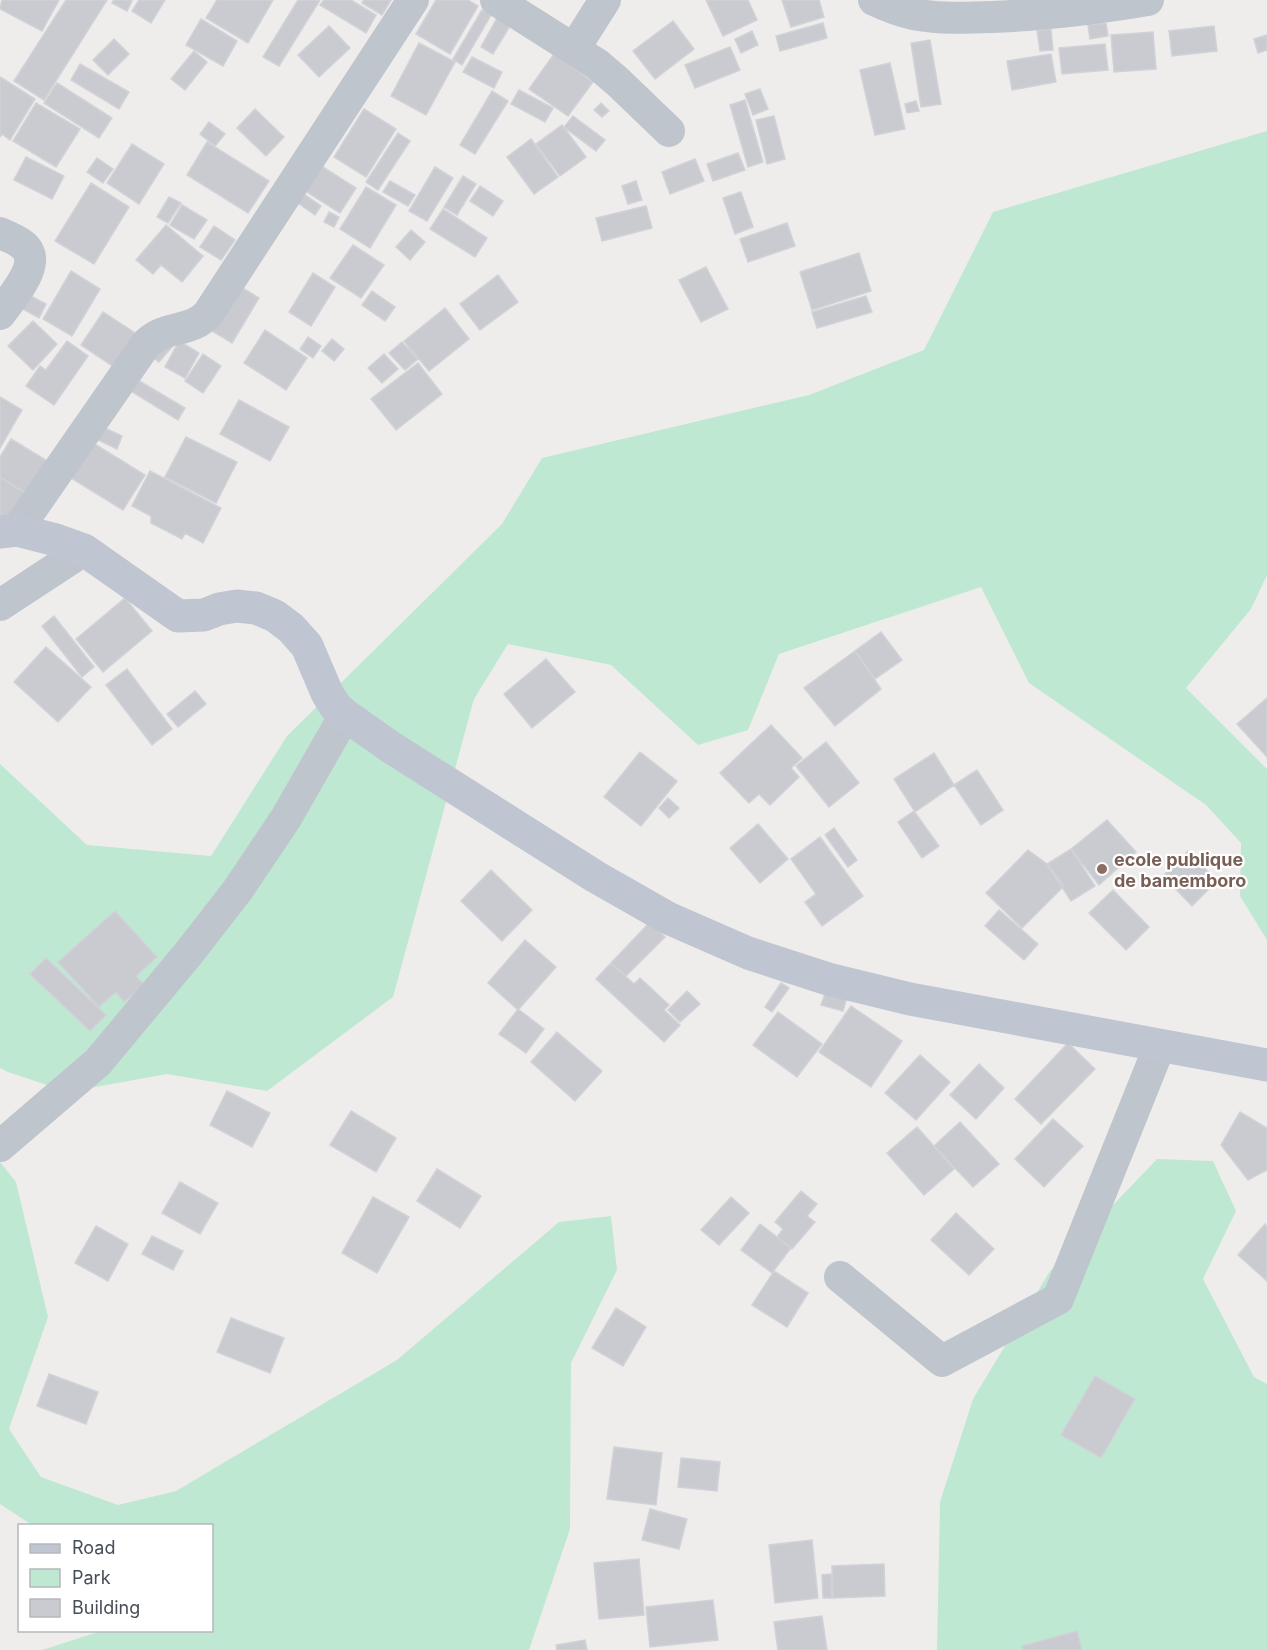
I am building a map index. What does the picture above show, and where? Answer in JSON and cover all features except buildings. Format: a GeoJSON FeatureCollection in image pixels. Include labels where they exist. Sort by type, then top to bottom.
{"type":"FeatureCollection","features":[{"type":"Feature","properties":{"kind":"street"},"geometry":{"type":"LineString","coordinates":[[413,0],[208,314],[200,322],[190,326],[154,335],[8,531],[56,540],[84,550],[178,616],[204,615],[219,609],[237,606],[256,608],[275,616],[291,628],[307,646],[327,693],[335,706],[345,715],[402,754],[596,877],[668,918],[748,954],[828,979],[910,999],[1267,1065]]}},
{"type":"Feature","properties":{"kind":"street"},"geometry":{"type":"LineString","coordinates":[[496,0],[574,49],[618,82],[669,131]]}},
{"type":"Feature","properties":{"kind":"street"},"geometry":{"type":"LineString","coordinates":[[574,49],[605,0]]}},
{"type":"Feature","properties":{"kind":"street"},"geometry":{"type":"LineString","coordinates":[[874,0],[915,14],[975,17],[1041,15],[1092,10],[1148,0]]}},
{"type":"Feature","properties":{"kind":"street"},"geometry":{"type":"LineString","coordinates":[[0,233],[21,243],[31,256],[25,277],[0,314]]}},
{"type":"Feature","properties":{"kind":"street"},"geometry":{"type":"LineString","coordinates":[[0,605],[84,550]]}},
{"type":"Feature","properties":{"kind":"street"},"geometry":{"type":"LineString","coordinates":[[0,1146],[98,1062],[188,954],[237,891],[286,818],[345,715]]}},
{"type":"Feature","properties":{"kind":"street"},"geometry":{"type":"LineString","coordinates":[[840,1277],[942,1361],[1058,1299],[1160,1045]]}},
{"type":"Feature","properties":{"kind":"green space"},"geometry":{"type":"Polygon","coordinates":[[[1267,131],[1267,575],[1251,609],[1186,688],[1267,769],[1267,940],[1240,896],[1241,843],[1206,805],[1029,683],[981,587],[779,654],[748,730],[698,745],[611,665],[508,644],[474,699],[393,997],[267,1091],[167,1074],[68,1092],[0,1068],[0,764],[87,845],[211,856],[287,736],[502,524],[542,458],[809,395],[924,350],[993,212],[1267,131]]]}},
{"type":"Feature","properties":{"kind":"green space"},"geometry":{"type":"Polygon","coordinates":[[[1157,1159],[1213,1161],[1236,1211],[1203,1279],[1254,1377],[1267,1384],[1267,1650],[937,1650],[940,1502],[973,1399],[1050,1271],[1157,1159]]]}},
{"type":"Feature","properties":{"kind":"green space"},"geometry":{"type":"Polygon","coordinates":[[[0,1162],[16,1182],[48,1317],[9,1429],[41,1477],[118,1505],[176,1491],[397,1360],[559,1222],[611,1216],[617,1270],[571,1363],[570,1529],[529,1650],[42,1650],[98,1632],[213,1632],[213,1524],[30,1524],[0,1504],[0,1162]]]}},
{"type":"Feature","properties":{"kind":"place","name":"ecole publique de bamemboro"},"geometry":{"type":"Point","coordinates":[1102,869]}}]}
